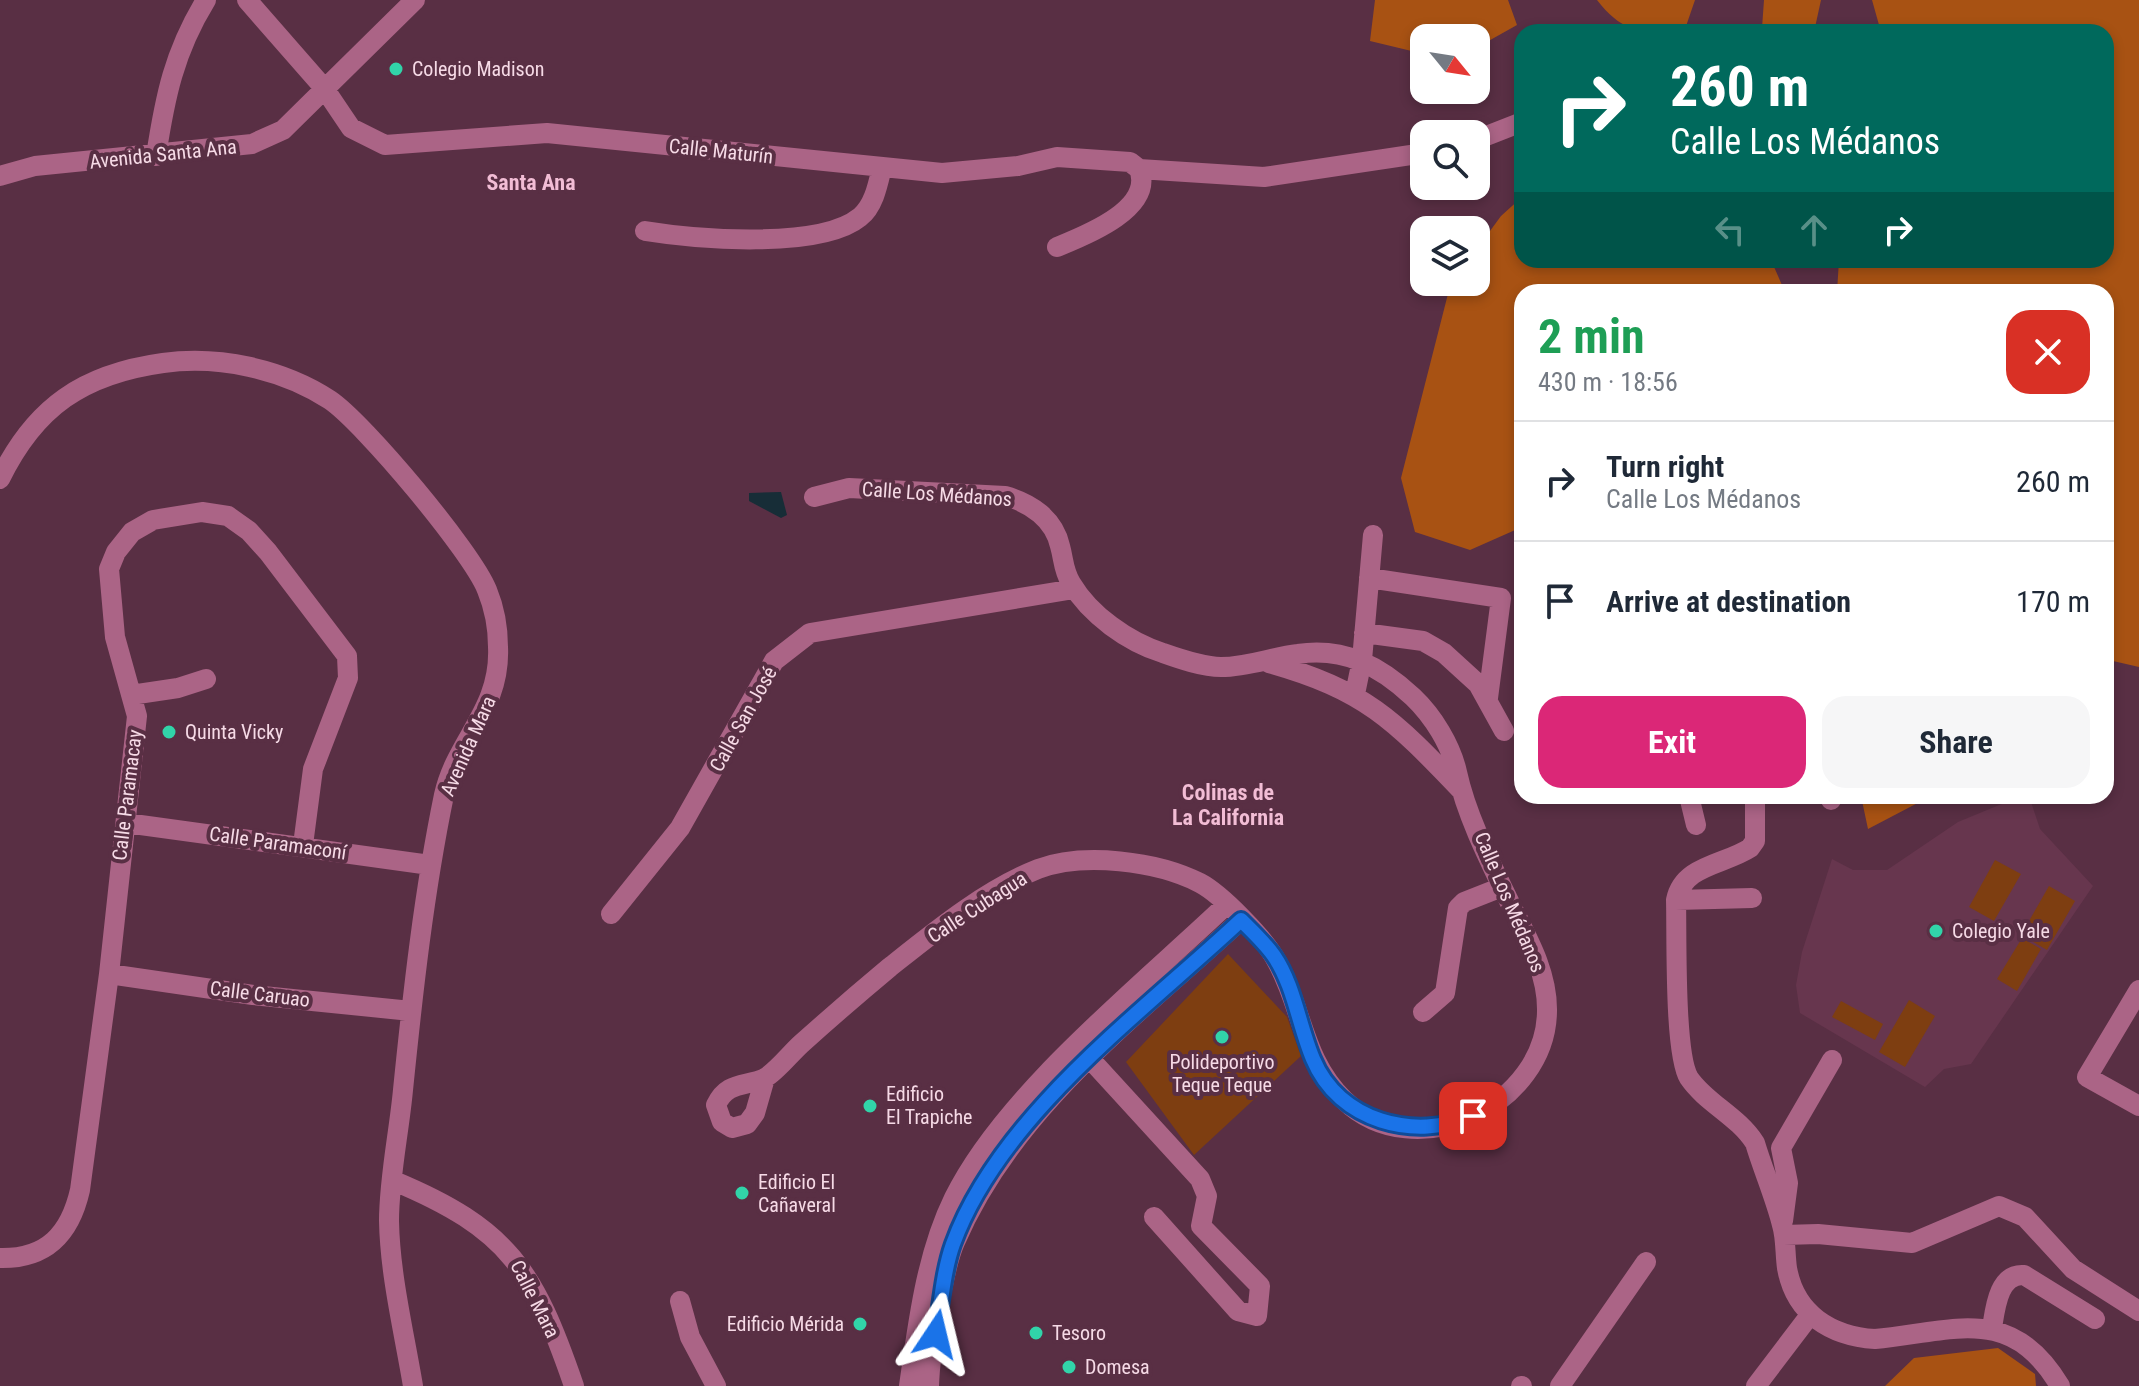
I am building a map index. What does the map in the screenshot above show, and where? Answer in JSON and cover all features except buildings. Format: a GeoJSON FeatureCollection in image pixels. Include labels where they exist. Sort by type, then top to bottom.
{"type":"FeatureCollection","features":[{"type":"Feature","properties":{"kind":"street"},"geometry":{"type":"LineString","coordinates":[[156,156],[165,90],[192,23],[206,0]]}},
{"type":"Feature","properties":{"kind":"street","name":"Calle Maturín"},"geometry":{"type":"LineString","coordinates":[[247,0],[324,88],[351,128],[385,145],[547,133],[942,173],[1018,166],[1057,157],[1130,162],[1139,169],[1264,177],[1410,155]]}},
{"type":"Feature","properties":{"kind":"street","name":"Avenida Santa Ana"},"geometry":{"type":"LineString","coordinates":[[0,176],[35,166],[252,144],[283,130],[415,0]]}},
{"type":"Feature","properties":{"kind":"street"},"geometry":{"type":"LineString","coordinates":[[1490,135],[1514,125]]}},
{"type":"Feature","properties":{"kind":"street"},"geometry":{"type":"LineString","coordinates":[[645,231],[693,239],[724,239],[813,234],[835,229],[859,218],[870,204],[882,167]]}},
{"type":"Feature","properties":{"kind":"street"},"geometry":{"type":"LineString","coordinates":[[1057,247],[1095,232],[1134,203],[1142,177],[1139,169]]}},
{"type":"Feature","properties":{"kind":"street","name":"Avenida Mara"},"geometry":{"type":"LineString","coordinates":[[0,479],[13,452],[53,404],[77,388],[135,367],[170,361],[227,363],[285,379],[332,401],[367,436],[451,536],[487,590],[495,619],[497,678],[489,706],[445,790],[430,865],[389,1218],[413,1386]]}},
{"type":"Feature","properties":{"kind":"street","name":"Calle Los Médanos"},"geometry":{"type":"LineString","coordinates":[[814,497],[849,488],[1005,496],[1022,501],[1047,520],[1056,532],[1063,568],[1074,589],[1103,621],[1159,652],[1217,667],[1269,663],[1296,654],[1328,653],[1362,660],[1391,677],[1421,705],[1452,752],[1461,790],[1502,887],[1542,970],[1548,1012],[1538,1051],[1518,1085],[1491,1108],[1455,1124],[1425,1129],[1371,1118],[1347,1104],[1314,1062],[1275,957],[1233,912]]}},
{"type":"Feature","properties":{"kind":"street","name":"Calle Paramacay"},"geometry":{"type":"LineString","coordinates":[[0,1258],[21,1258],[47,1249],[60,1238],[76,1208],[109,974],[137,716],[115,637],[109,569],[116,552],[132,532],[153,520],[202,512],[228,516],[249,531],[268,552],[347,656],[348,678],[313,769],[303,845]]}},
{"type":"Feature","properties":{"kind":"street"},"geometry":{"type":"LineString","coordinates":[[1355,694],[1362,660],[1373,535]]}},
{"type":"Feature","properties":{"kind":"street"},"geometry":{"type":"LineString","coordinates":[[1369,578],[1501,598],[1488,698],[1491,711],[1504,731]]}},
{"type":"Feature","properties":{"kind":"street","name":"Calle San José"},"geometry":{"type":"LineString","coordinates":[[611,914],[680,828],[774,661],[790,646],[810,633],[1074,589]]}},
{"type":"Feature","properties":{"kind":"street"},"geometry":{"type":"LineString","coordinates":[[1364,633],[1423,641],[1463,668],[1488,698]]}},
{"type":"Feature","properties":{"kind":"street","name":"Calle Los Médanos"},"geometry":{"type":"LineString","coordinates":[[1269,663],[1313,675],[1355,694],[1389,717],[1461,790]]}},
{"type":"Feature","properties":{"kind":"street"},"geometry":{"type":"LineString","coordinates":[[131,695],[178,688],[206,679]]}},
{"type":"Feature","properties":{"kind":"street"},"geometry":{"type":"LineString","coordinates":[[1691,804],[1696,825]]}},
{"type":"Feature","properties":{"kind":"street"},"geometry":{"type":"LineString","coordinates":[[1755,804],[1755,841],[1750,848],[1692,873],[1679,887],[1676,900],[1682,1063],[1697,1088],[1748,1132],[1755,1143],[1783,1230]]}},
{"type":"Feature","properties":{"kind":"street","name":"Calle Paramaconí"},"geometry":{"type":"LineString","coordinates":[[126,823],[303,845],[430,865]]}},
{"type":"Feature","properties":{"kind":"street","name":"Calle Cubagua"},"geometry":{"type":"LineString","coordinates":[[765,1078],[902,957],[999,888],[1034,871],[1085,858],[1151,868],[1205,885],[1233,912]]}},
{"type":"Feature","properties":{"kind":"street"},"geometry":{"type":"LineString","coordinates":[[1423,1012],[1445,993],[1458,908],[1502,887]]}},
{"type":"Feature","properties":{"kind":"street"},"geometry":{"type":"LineString","coordinates":[[1676,900],[1752,898]]}},
{"type":"Feature","properties":{"kind":"street"},"geometry":{"type":"LineString","coordinates":[[919,1383],[953,1245],[986,1181],[1084,1052],[1233,912]]}},
{"type":"Feature","properties":{"kind":"street","name":"Calle Caruao"},"geometry":{"type":"LineString","coordinates":[[109,974],[253,995],[411,1011]]}},
{"type":"Feature","properties":{"kind":"street"},"geometry":{"type":"LineString","coordinates":[[2139,990],[2087,1077],[2139,1106]]}},
{"type":"Feature","properties":{"kind":"street"},"geometry":{"type":"LineString","coordinates":[[1084,1052],[1200,1179],[1207,1196],[1201,1226],[1260,1286],[1257,1316],[1238,1311],[1154,1217]]}},
{"type":"Feature","properties":{"kind":"street"},"geometry":{"type":"LineString","coordinates":[[1832,1060],[1781,1148],[1788,1183],[1783,1230],[1787,1271],[1810,1315],[1841,1334],[1875,1339],[1992,1328],[2035,1350],[2060,1386]]}},
{"type":"Feature","properties":{"kind":"street","name":"Calle Mara"},"geometry":{"type":"LineString","coordinates":[[394,1181],[463,1216],[509,1250],[539,1298],[574,1386]]}},
{"type":"Feature","properties":{"kind":"street"},"geometry":{"type":"LineString","coordinates":[[1783,1230],[1912,1243],[1999,1206],[2025,1217],[2073,1269],[2139,1311]]}},
{"type":"Feature","properties":{"kind":"street"},"geometry":{"type":"LineString","coordinates":[[1560,1386],[1646,1262]]}},
{"type":"Feature","properties":{"kind":"street"},"geometry":{"type":"LineString","coordinates":[[1992,1328],[2000,1293],[2010,1278],[2017,1275],[2024,1275],[2095,1319]]}},
{"type":"Feature","properties":{"kind":"street"},"geometry":{"type":"LineString","coordinates":[[680,1301],[690,1337],[716,1386]]}},
{"type":"Feature","properties":{"kind":"street"},"geometry":{"type":"LineString","coordinates":[[1756,1386],[1810,1315]]}},
{"type":"Feature","properties":{"kind":"shaded area"},"geometry":{"type":"Polygon","coordinates":[[[1375,0],[1508,0],[1517,24],[1490,40],[1490,24],[1410,24],[1410,51],[1370,41],[1375,0]]]}},
{"type":"Feature","properties":{"kind":"shaded area"},"geometry":{"type":"Polygon","coordinates":[[[1597,0],[1695,0],[1687,24],[1623,24],[1597,0]]]}},
{"type":"Feature","properties":{"kind":"shaded area"},"geometry":{"type":"Polygon","coordinates":[[[1764,0],[1821,0],[1816,24],[1762,24],[1764,0]]]}},
{"type":"Feature","properties":{"kind":"shaded area"},"geometry":{"type":"Polygon","coordinates":[[[1872,0],[2139,0],[2139,667],[2114,661],[2114,284],[1838,284],[1838,268],[2114,268],[2114,24],[1879,24],[1872,0]]]}},
{"type":"Feature","properties":{"kind":"shaded area"},"geometry":{"type":"Polygon","coordinates":[[[1514,204],[1514,268],[1774,268],[1782,284],[1514,284],[1514,531],[1470,550],[1415,532],[1401,478],[1447,296],[1490,296],[1490,231],[1514,204]]]}},
{"type":"Feature","properties":{"kind":"shaded area"},"geometry":{"type":"Polygon","coordinates":[[[1863,804],[1916,804],[1868,829],[1863,804]]]}},
{"type":"Feature","properties":{"kind":"shaded area","name":"Colegio Yale"},"geometry":{"type":"Polygon","coordinates":[[[2002,804],[2032,804],[2040,829],[2093,886],[1971,1064],[1944,1069],[1925,1087],[1800,1013],[1796,985],[1802,952],[1832,859],[1853,870],[1887,870],[1958,822],[2002,804]]]}},
{"type":"Feature","properties":{"kind":"shaded area"},"geometry":{"type":"Polygon","coordinates":[[[1995,860],[2021,874],[1994,921],[1969,907],[1995,860]]]}},
{"type":"Feature","properties":{"kind":"shaded area"},"geometry":{"type":"Polygon","coordinates":[[[2049,886],[2075,901],[2047,950],[2021,935],[2049,886]]]}},
{"type":"Feature","properties":{"kind":"shaded area"},"geometry":{"type":"Polygon","coordinates":[[[2022,938],[2041,949],[2017,991],[1997,979],[2022,938]]]}},
{"type":"Feature","properties":{"kind":"shaded area","name":"Polideportivo Teque Teque"},"geometry":{"type":"Polygon","coordinates":[[[1228,954],[1287,1017],[1301,1056],[1194,1155],[1126,1062],[1228,954]]]}},
{"type":"Feature","properties":{"kind":"shaded area"},"geometry":{"type":"Polygon","coordinates":[[[1909,1000],[1935,1016],[1905,1067],[1879,1052],[1909,1000]]]}},
{"type":"Feature","properties":{"kind":"shaded area"},"geometry":{"type":"Polygon","coordinates":[[[1841,1001],[1883,1024],[1875,1040],[1832,1017],[1841,1001]]]}},
{"type":"Feature","properties":{"kind":"shaded area"},"geometry":{"type":"Polygon","coordinates":[[[1998,1348],[2035,1374],[2036,1386],[1885,1386],[1914,1358],[1998,1348]]]}},
{"type":"Feature","properties":{"kind":"water"},"geometry":{"type":"Polygon","coordinates":[[[781,492],[787,515],[781,518],[749,501],[749,493],[781,492]]]}},
{"type":"Feature","properties":{"kind":"place","name":"Colegio Madison"},"geometry":{"type":"Point","coordinates":[396,69]}},
{"type":"Feature","properties":{"kind":"place","name":"Quinta Vicky"},"geometry":{"type":"Point","coordinates":[169,732]}},
{"type":"Feature","properties":{"kind":"place","name":"Colegio Yale"},"geometry":{"type":"Point","coordinates":[1936,931]}},
{"type":"Feature","properties":{"kind":"place","name":"Polideportivo Teque Teque"},"geometry":{"type":"Point","coordinates":[1222,1037]}},
{"type":"Feature","properties":{"kind":"place","name":"Edificio El Trapiche"},"geometry":{"type":"Point","coordinates":[870,1106]}},
{"type":"Feature","properties":{"kind":"place","name":"Edificio El Cañaveral"},"geometry":{"type":"Point","coordinates":[742,1193]}},
{"type":"Feature","properties":{"kind":"place","name":"Edificio Mérida"},"geometry":{"type":"Point","coordinates":[860,1324]}},
{"type":"Feature","properties":{"kind":"place","name":"Tesoro"},"geometry":{"type":"Point","coordinates":[1036,1333]}},
{"type":"Feature","properties":{"kind":"place","name":"Domesa"},"geometry":{"type":"Point","coordinates":[1069,1367]}},
{"type":"Feature","properties":{"kind":"district","name":"Santa Ana"},"geometry":{"type":"Point","coordinates":[531,182]}},
{"type":"Feature","properties":{"kind":"district","name":"Colinas de La California"},"geometry":{"type":"Point","coordinates":[1228,804]}},
{"type":"Feature","properties":{"kind":"route"},"geometry":{"type":"LineString","coordinates":[[936,1334],[953,1245],[986,1181],[1042,1104],[1241,920],[1275,957],[1314,1062],[1347,1104],[1371,1118],[1425,1129],[1455,1124],[1473,1116]]}}]}
